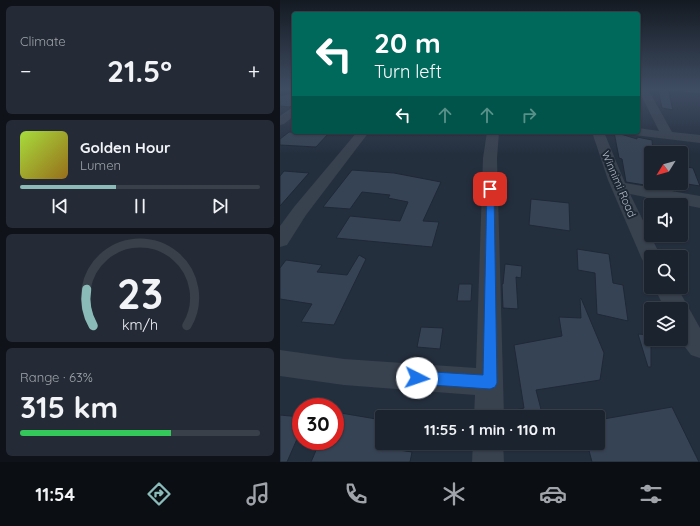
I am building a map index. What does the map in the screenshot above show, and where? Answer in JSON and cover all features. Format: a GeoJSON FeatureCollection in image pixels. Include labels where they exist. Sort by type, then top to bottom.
{"type":"FeatureCollection","features":[{"type":"Feature","properties":{"kind":"street"},"geometry":{"type":"LineString","coordinates":[[654,111],[666,135]]}},
{"type":"Feature","properties":{"kind":"street"},"geometry":{"type":"LineString","coordinates":[[280,122],[292,113]]}},
{"type":"Feature","properties":{"kind":"street"},"geometry":{"type":"LineString","coordinates":[[640,132],[700,139]]}},
{"type":"Feature","properties":{"kind":"street"},"geometry":{"type":"LineString","coordinates":[[280,240],[361,134]]}},
{"type":"Feature","properties":{"kind":"street"},"geometry":{"type":"LineString","coordinates":[[489,410],[490,158],[493,134]]}},
{"type":"Feature","properties":{"kind":"street","name":"Winnimi Road"},"geometry":{"type":"LineString","coordinates":[[599,134],[614,175],[648,250]]}},
{"type":"Feature","properties":{"kind":"street"},"geometry":{"type":"LineString","coordinates":[[620,187],[700,202]]}},
{"type":"Feature","properties":{"kind":"street"},"geometry":{"type":"LineString","coordinates":[[688,332],[700,346]]}},
{"type":"Feature","properties":{"kind":"street"},"geometry":{"type":"LineString","coordinates":[[280,363],[344,372],[490,383]]}},
{"type":"Feature","properties":{"kind":"street"},"geometry":{"type":"LineString","coordinates":[[488,450],[488,462]]}},
{"type":"Feature","properties":{"kind":"building"},"geometry":{"type":"Polygon","coordinates":[[[289,132],[292,132],[292,134],[328,134],[316,147],[280,145],[280,139],[289,132]]]}},
{"type":"Feature","properties":{"kind":"building"},"geometry":{"type":"Polygon","coordinates":[[[614,134],[621,134],[637,139],[637,137],[652,140],[652,146],[644,146],[644,185],[626,182],[622,159],[619,158],[614,134]]]}},
{"type":"Feature","properties":{"kind":"building"},"geometry":{"type":"Polygon","coordinates":[[[688,167],[693,168],[700,186],[688,184],[688,167]]]}},
{"type":"Feature","properties":{"kind":"building"},"geometry":{"type":"Polygon","coordinates":[[[352,170],[394,173],[441,182],[423,221],[439,222],[432,247],[336,238],[350,216],[400,221],[408,202],[388,198],[390,195],[362,192],[350,209],[323,207],[352,170]]]}},
{"type":"Feature","properties":{"kind":"building"},"geometry":{"type":"Polygon","coordinates":[[[284,171],[309,173],[280,206],[280,176],[284,171]]]}},
{"type":"Feature","properties":{"kind":"building"},"geometry":{"type":"Polygon","coordinates":[[[531,199],[569,203],[570,231],[529,225],[531,199]]]}},
{"type":"Feature","properties":{"kind":"building"},"geometry":{"type":"Polygon","coordinates":[[[577,249],[609,254],[613,283],[623,285],[628,321],[597,314],[595,273],[578,270],[577,249]]]}},
{"type":"Feature","properties":{"kind":"building"},"geometry":{"type":"Polygon","coordinates":[[[359,255],[366,259],[334,325],[301,322],[312,304],[280,299],[280,268],[286,260],[322,265],[317,272],[347,275],[359,255]]]}},
{"type":"Feature","properties":{"kind":"building"},"geometry":{"type":"Polygon","coordinates":[[[505,264],[522,266],[521,278],[516,277],[518,309],[503,308],[502,284],[505,264]]]}},
{"type":"Feature","properties":{"kind":"building"},"geometry":{"type":"Polygon","coordinates":[[[459,284],[472,284],[471,301],[457,301],[459,284]]]}},
{"type":"Feature","properties":{"kind":"building"},"geometry":{"type":"Polygon","coordinates":[[[581,298],[604,353],[600,380],[536,390],[541,410],[516,410],[524,408],[514,345],[562,336],[559,317],[581,318],[581,298]]]}},
{"type":"Feature","properties":{"kind":"building"},"geometry":{"type":"Polygon","coordinates":[[[421,327],[443,328],[440,349],[417,347],[421,327]]]}},
{"type":"Feature","properties":{"kind":"building"},"geometry":{"type":"Polygon","coordinates":[[[638,334],[644,334],[644,346],[651,346],[651,367],[648,367],[638,334]]]}},
{"type":"Feature","properties":{"kind":"building"},"geometry":{"type":"Polygon","coordinates":[[[672,407],[699,462],[592,462],[589,450],[605,450],[605,419],[672,407]]]}},
{"type":"Feature","properties":{"kind":"building"},"geometry":{"type":"Polygon","coordinates":[[[344,414],[375,419],[375,450],[398,450],[412,452],[410,462],[311,462],[316,450],[344,450],[344,414]]]}},
{"type":"Feature","properties":{"kind":"building"},"geometry":{"type":"Polygon","coordinates":[[[280,415],[292,416],[292,450],[287,462],[280,462],[280,415]]]}},
{"type":"Feature","properties":{"kind":"route"},"geometry":{"type":"LineString","coordinates":[[417,378],[490,383],[490,189]]}}]}
